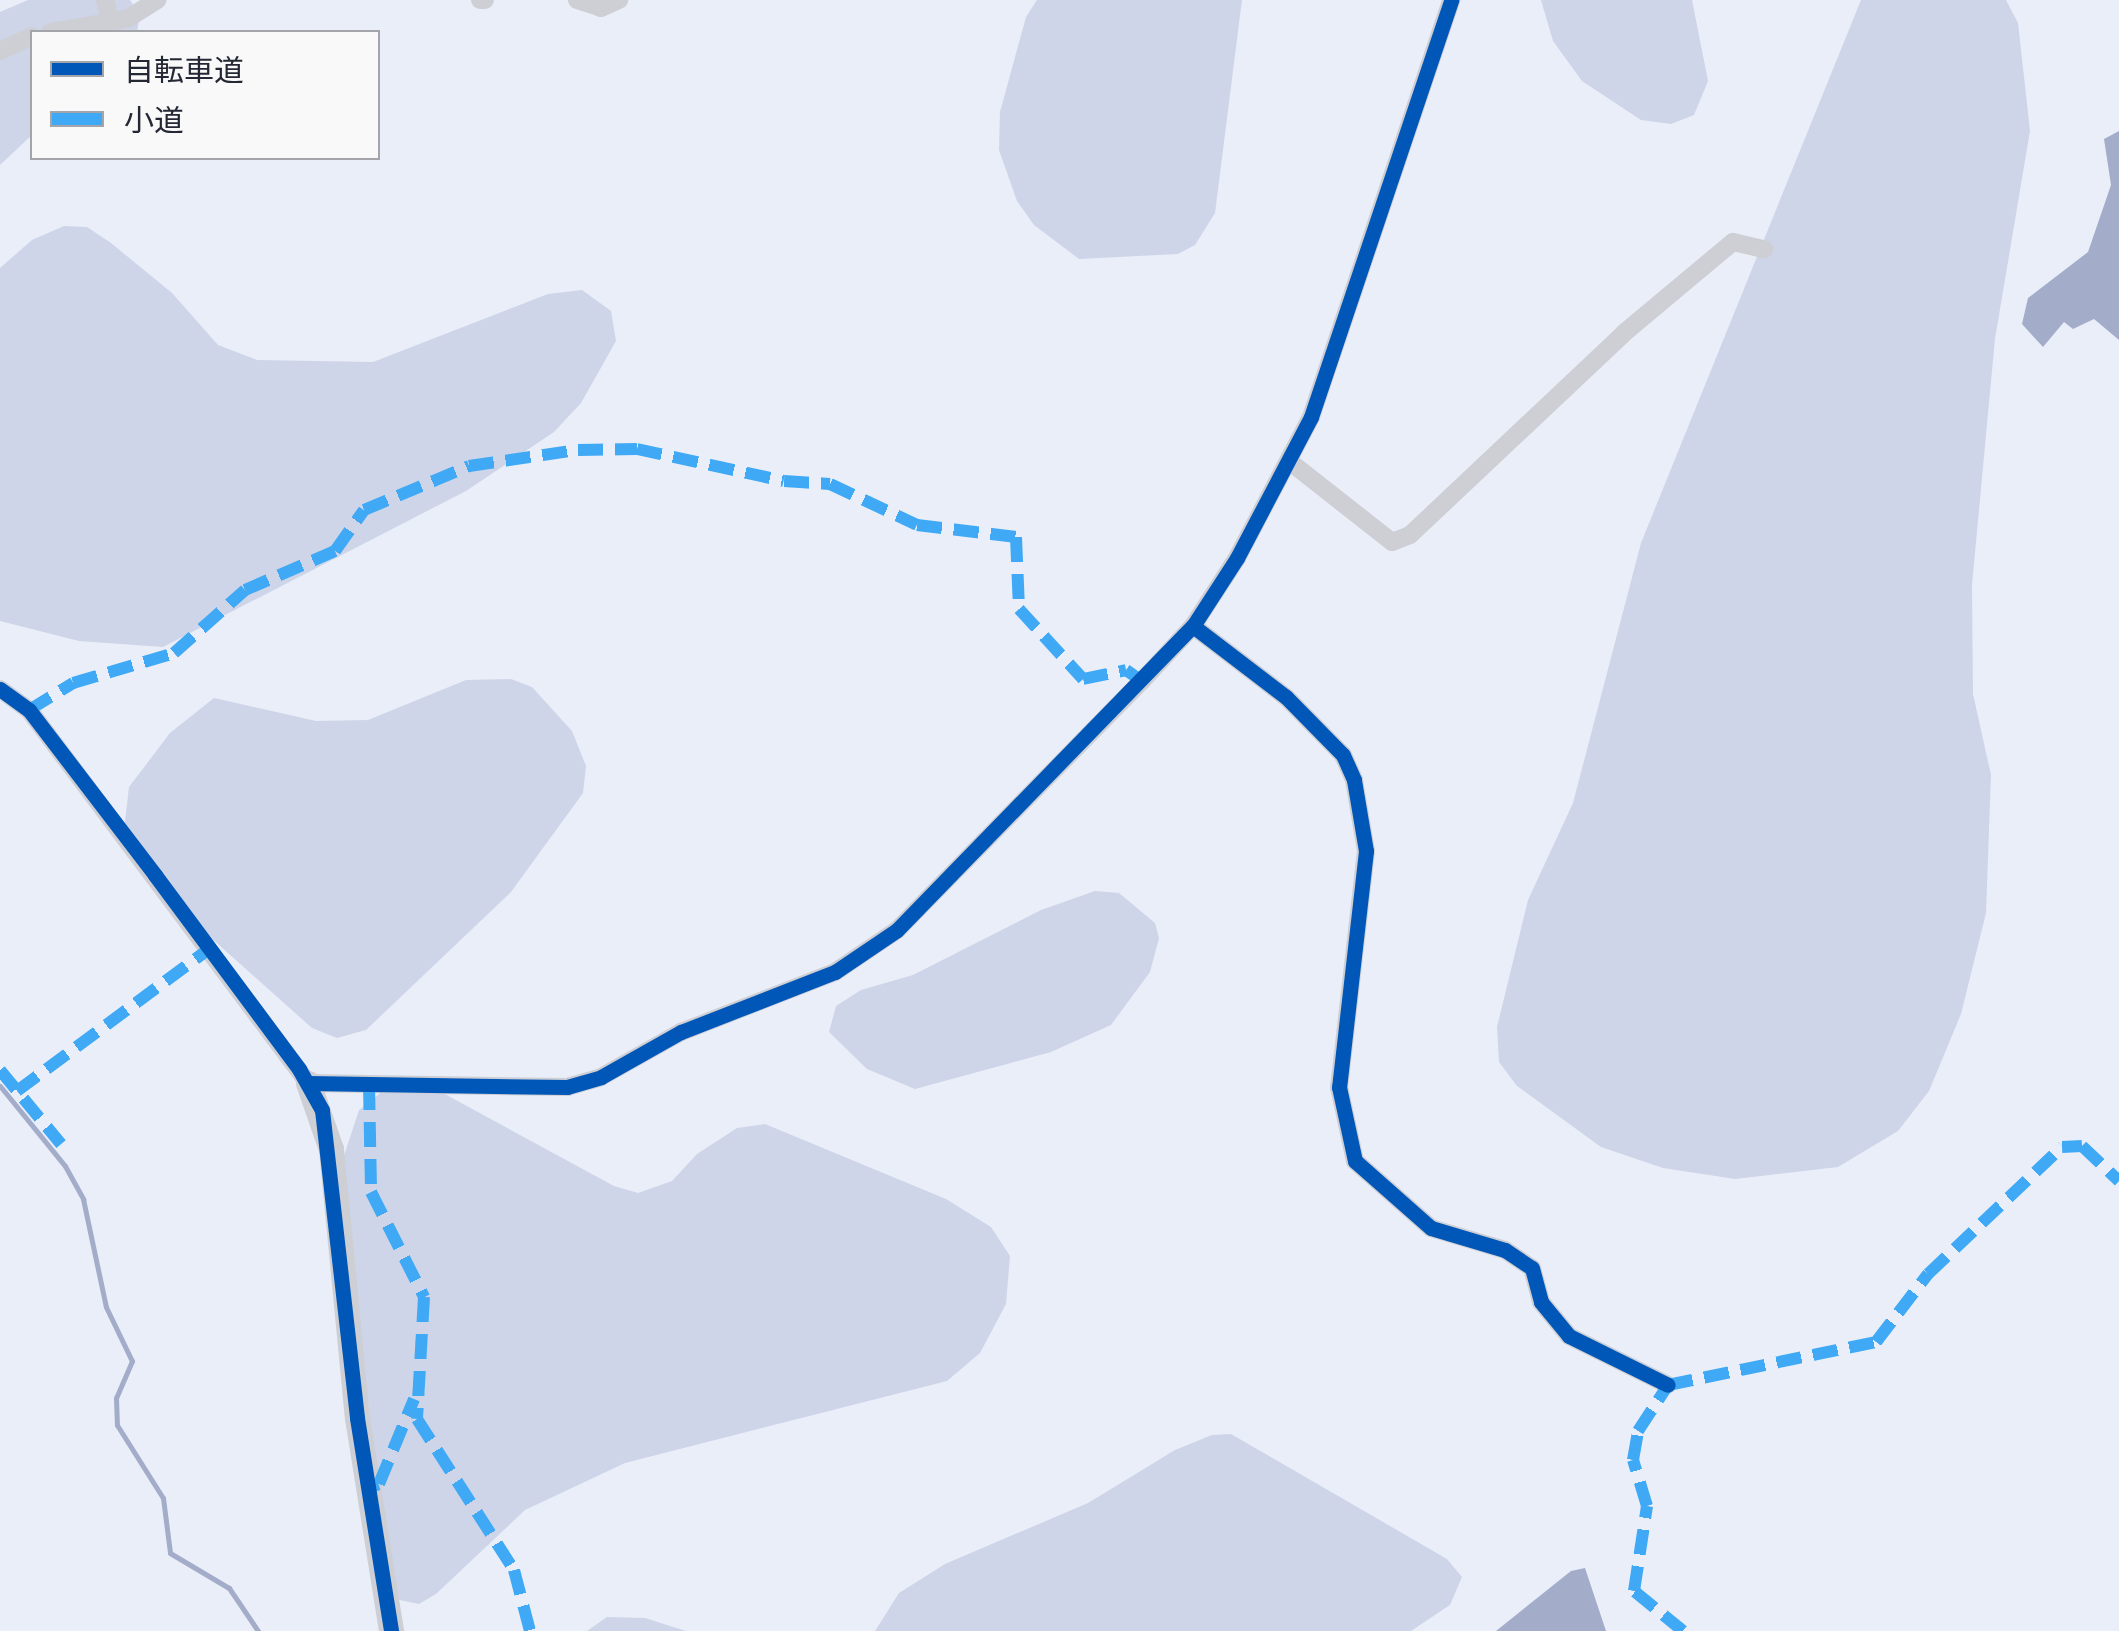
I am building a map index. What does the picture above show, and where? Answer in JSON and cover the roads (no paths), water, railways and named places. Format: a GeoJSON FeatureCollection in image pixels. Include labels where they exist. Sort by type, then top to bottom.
{"type":"FeatureCollection","features":[{"type":"Feature","properties":{"kind":"street"},"geometry":{"type":"LineString","coordinates":[[105,0],[110,22]]}},
{"type":"Feature","properties":{"kind":"street"},"geometry":{"type":"LineString","coordinates":[[62,30],[110,22],[158,0]]}},
{"type":"Feature","properties":{"kind":"street"},"geometry":{"type":"LineString","coordinates":[[577,0],[600,8],[619,0]]}},
{"type":"Feature","properties":{"kind":"street"},"geometry":{"type":"LineString","coordinates":[[308,1083],[566,1086],[600,1077],[681,1032],[835,972],[897,930],[1193,626],[1311,417],[1451,0]]}},
{"type":"Feature","properties":{"kind":"street"},"geometry":{"type":"LineString","coordinates":[[0,51],[30,37]]}},
{"type":"Feature","properties":{"kind":"street"},"geometry":{"type":"LineString","coordinates":[[1289,461],[1392,542],[1410,535],[1624,333],[1732,242],[1764,249]]}},
{"type":"Feature","properties":{"kind":"street"},"geometry":{"type":"LineString","coordinates":[[1193,626],[1286,696],[1343,755],[1354,780],[1366,851],[1339,1087],[1355,1162],[1430,1228],[1505,1250],[1532,1268],[1542,1302],[1569,1336],[1668,1385]]}},
{"type":"Feature","properties":{"kind":"street"},"geometry":{"type":"LineString","coordinates":[[0,689],[29,710],[308,1083],[331,1148],[358,1418],[391,1631]]}},
{"type":"Feature","properties":{"kind":"waterway"},"geometry":{"type":"LineString","coordinates":[[0,1086],[65,1166],[83,1199],[106,1307],[132,1361],[116,1398],[117,1425],[163,1498],[170,1553],[229,1588],[258,1631]]}}]}
